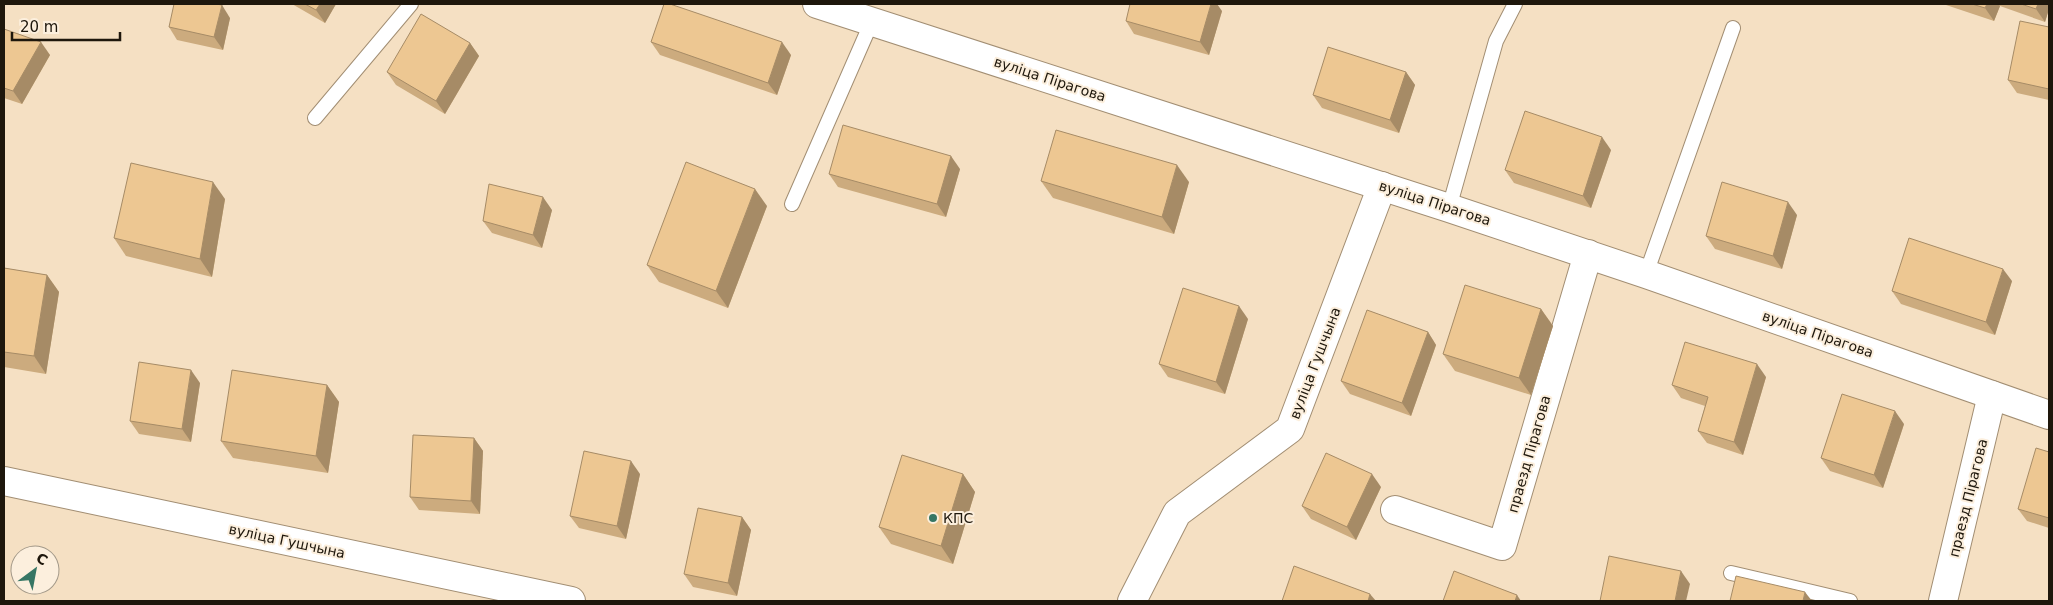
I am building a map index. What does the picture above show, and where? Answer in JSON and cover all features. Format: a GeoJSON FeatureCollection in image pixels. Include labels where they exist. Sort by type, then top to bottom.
{"type":"FeatureCollection","features":[{"type":"Feature","properties":{"kind":"street","name":"вуліца Пірагова"},"geometry":{"type":"LineString","coordinates":[[817,4],[1588,254],[2049,415]]}},
{"type":"Feature","properties":{"kind":"street","name":"вуліца Гушчына"},"geometry":{"type":"LineString","coordinates":[[1132,601],[1177,513],[1290,428],[1382,186]]}},
{"type":"Feature","properties":{"kind":"street","name":"праезд Пірагова"},"geometry":{"type":"LineString","coordinates":[[1395,510],[1502,546],[1588,254]]}},
{"type":"Feature","properties":{"kind":"street","name":"праезд Пірагова"},"geometry":{"type":"LineString","coordinates":[[1943,601],[1992,395]]}},
{"type":"Feature","properties":{"kind":"street","name":"вуліца Гушчына"},"geometry":{"type":"LineString","coordinates":[[4,481],[571,601]]}},
{"type":"Feature","properties":{"kind":"lane"},"geometry":{"type":"LineString","coordinates":[[315,118],[411,4]]}},
{"type":"Feature","properties":{"kind":"lane"},"geometry":{"type":"LineString","coordinates":[[1449,208],[1496,41],[1514,4]]}},
{"type":"Feature","properties":{"kind":"lane"},"geometry":{"type":"LineString","coordinates":[[792,204],[872,22]]}},
{"type":"Feature","properties":{"kind":"lane"},"geometry":{"type":"LineString","coordinates":[[1646,274],[1733,28]]}},
{"type":"Feature","properties":{"kind":"lane"},"geometry":{"type":"LineString","coordinates":[[1731,573],[1850,601]]}},
{"type":"Feature","properties":{"kind":"building"},"geometry":{"type":"Polygon","coordinates":[[[174,4],[222,5],[214,37],[169,27],[174,4]]]}},
{"type":"Feature","properties":{"kind":"building"},"geometry":{"type":"Polygon","coordinates":[[[305,4],[320,4],[316,10],[305,4]]]}},
{"type":"Feature","properties":{"kind":"building"},"geometry":{"type":"Polygon","coordinates":[[[664,4],[670,4],[782,42],[768,83],[651,42],[664,4]]]}},
{"type":"Feature","properties":{"kind":"building"},"geometry":{"type":"Polygon","coordinates":[[[1130,4],[1211,4],[1200,42],[1126,21],[1130,4]]]}},
{"type":"Feature","properties":{"kind":"building"},"geometry":{"type":"Polygon","coordinates":[[[1972,4],[1987,4],[1985,8],[1972,4]]]}},
{"type":"Feature","properties":{"kind":"building"},"geometry":{"type":"Polygon","coordinates":[[[2021,4],[2038,4],[2036,9],[2021,4]]]}},
{"type":"Feature","properties":{"kind":"building"},"geometry":{"type":"Polygon","coordinates":[[[421,14],[470,43],[436,101],[387,72],[421,14]]]}},
{"type":"Feature","properties":{"kind":"building"},"geometry":{"type":"Polygon","coordinates":[[[2020,21],[2049,27],[2049,89],[2008,80],[2020,21]]]}},
{"type":"Feature","properties":{"kind":"building"},"geometry":{"type":"Polygon","coordinates":[[[4,29],[41,42],[13,91],[4,88],[4,29]]]}},
{"type":"Feature","properties":{"kind":"building"},"geometry":{"type":"Polygon","coordinates":[[[1328,47],[1406,72],[1390,120],[1313,95],[1328,47]]]}},
{"type":"Feature","properties":{"kind":"building"},"geometry":{"type":"Polygon","coordinates":[[[1525,111],[1602,137],[1583,196],[1505,170],[1525,111]]]}},
{"type":"Feature","properties":{"kind":"building"},"geometry":{"type":"Polygon","coordinates":[[[843,125],[951,156],[937,204],[829,174],[843,125]]]}},
{"type":"Feature","properties":{"kind":"building"},"geometry":{"type":"Polygon","coordinates":[[[1056,130],[1177,165],[1162,217],[1041,181],[1056,130]]]}},
{"type":"Feature","properties":{"kind":"building"},"geometry":{"type":"Polygon","coordinates":[[[686,162],[755,189],[716,291],[647,265],[686,162]]]}},
{"type":"Feature","properties":{"kind":"building"},"geometry":{"type":"Polygon","coordinates":[[[131,163],[213,182],[200,259],[114,238],[131,163]]]}},
{"type":"Feature","properties":{"kind":"building"},"geometry":{"type":"Polygon","coordinates":[[[1722,182],[1788,202],[1773,256],[1706,236],[1722,182]]]}},
{"type":"Feature","properties":{"kind":"building"},"geometry":{"type":"Polygon","coordinates":[[[489,184],[543,197],[533,235],[483,221],[489,184]]]}},
{"type":"Feature","properties":{"kind":"building"},"geometry":{"type":"Polygon","coordinates":[[[1909,238],[2003,269],[1986,322],[1892,291],[1909,238]]]}},
{"type":"Feature","properties":{"kind":"building"},"geometry":{"type":"Polygon","coordinates":[[[4,268],[47,275],[34,356],[4,352],[4,268]]]}},
{"type":"Feature","properties":{"kind":"building"},"geometry":{"type":"Polygon","coordinates":[[[1465,285],[1541,309],[1519,378],[1443,354],[1465,285]]]}},
{"type":"Feature","properties":{"kind":"building"},"geometry":{"type":"Polygon","coordinates":[[[1183,288],[1239,306],[1216,382],[1159,364],[1183,288]]]}},
{"type":"Feature","properties":{"kind":"building"},"geometry":{"type":"Polygon","coordinates":[[[1367,310],[1428,332],[1402,403],[1341,381],[1367,310]]]}},
{"type":"Feature","properties":{"kind":"building"},"geometry":{"type":"Polygon","coordinates":[[[1685,342],[1757,364],[1734,442],[1698,431],[1708,397],[1672,385],[1685,342]]]}},
{"type":"Feature","properties":{"kind":"building"},"geometry":{"type":"Polygon","coordinates":[[[139,362],[191,370],[182,429],[130,421],[139,362]]]}},
{"type":"Feature","properties":{"kind":"building"},"geometry":{"type":"Polygon","coordinates":[[[232,370],[327,385],[316,456],[221,441],[232,370]]]}},
{"type":"Feature","properties":{"kind":"building"},"geometry":{"type":"Polygon","coordinates":[[[1842,394],[1895,411],[1874,475],[1821,458],[1842,394]]]}},
{"type":"Feature","properties":{"kind":"building"},"geometry":{"type":"Polygon","coordinates":[[[413,435],[474,438],[471,501],[410,497],[413,435]]]}},
{"type":"Feature","properties":{"kind":"building"},"geometry":{"type":"Polygon","coordinates":[[[2036,448],[2049,452],[2049,518],[2018,509],[2036,448]]]}},
{"type":"Feature","properties":{"kind":"building"},"geometry":{"type":"Polygon","coordinates":[[[584,451],[631,461],[617,526],[570,516],[584,451]]]}},
{"type":"Feature","properties":{"kind":"building"},"geometry":{"type":"Polygon","coordinates":[[[1326,453],[1372,474],[1347,527],[1302,506],[1326,453]]]}},
{"type":"Feature","properties":{"kind":"building","name":"КПС"},"geometry":{"type":"Polygon","coordinates":[[[902,455],[963,474],[941,546],[879,527],[902,455]]]}},
{"type":"Feature","properties":{"kind":"building"},"geometry":{"type":"Polygon","coordinates":[[[698,508],[742,517],[728,583],[684,574],[698,508]]]}},
{"type":"Feature","properties":{"kind":"building"},"geometry":{"type":"Polygon","coordinates":[[[1609,556],[1681,571],[1675,601],[1600,601],[1609,556]]]}},
{"type":"Feature","properties":{"kind":"building"},"geometry":{"type":"Polygon","coordinates":[[[1294,566],[1370,594],[1368,601],[1282,601],[1294,566]]]}},
{"type":"Feature","properties":{"kind":"building"},"geometry":{"type":"Polygon","coordinates":[[[1454,571],[1517,595],[1515,601],[1443,601],[1454,571]]]}},
{"type":"Feature","properties":{"kind":"building"},"geometry":{"type":"Polygon","coordinates":[[[1736,576],[1805,592],[1803,601],[1730,601],[1736,576]]]}},
{"type":"Feature","properties":{"kind":"place","name":"КПС"},"geometry":{"type":"Point","coordinates":[933,518]}}]}
